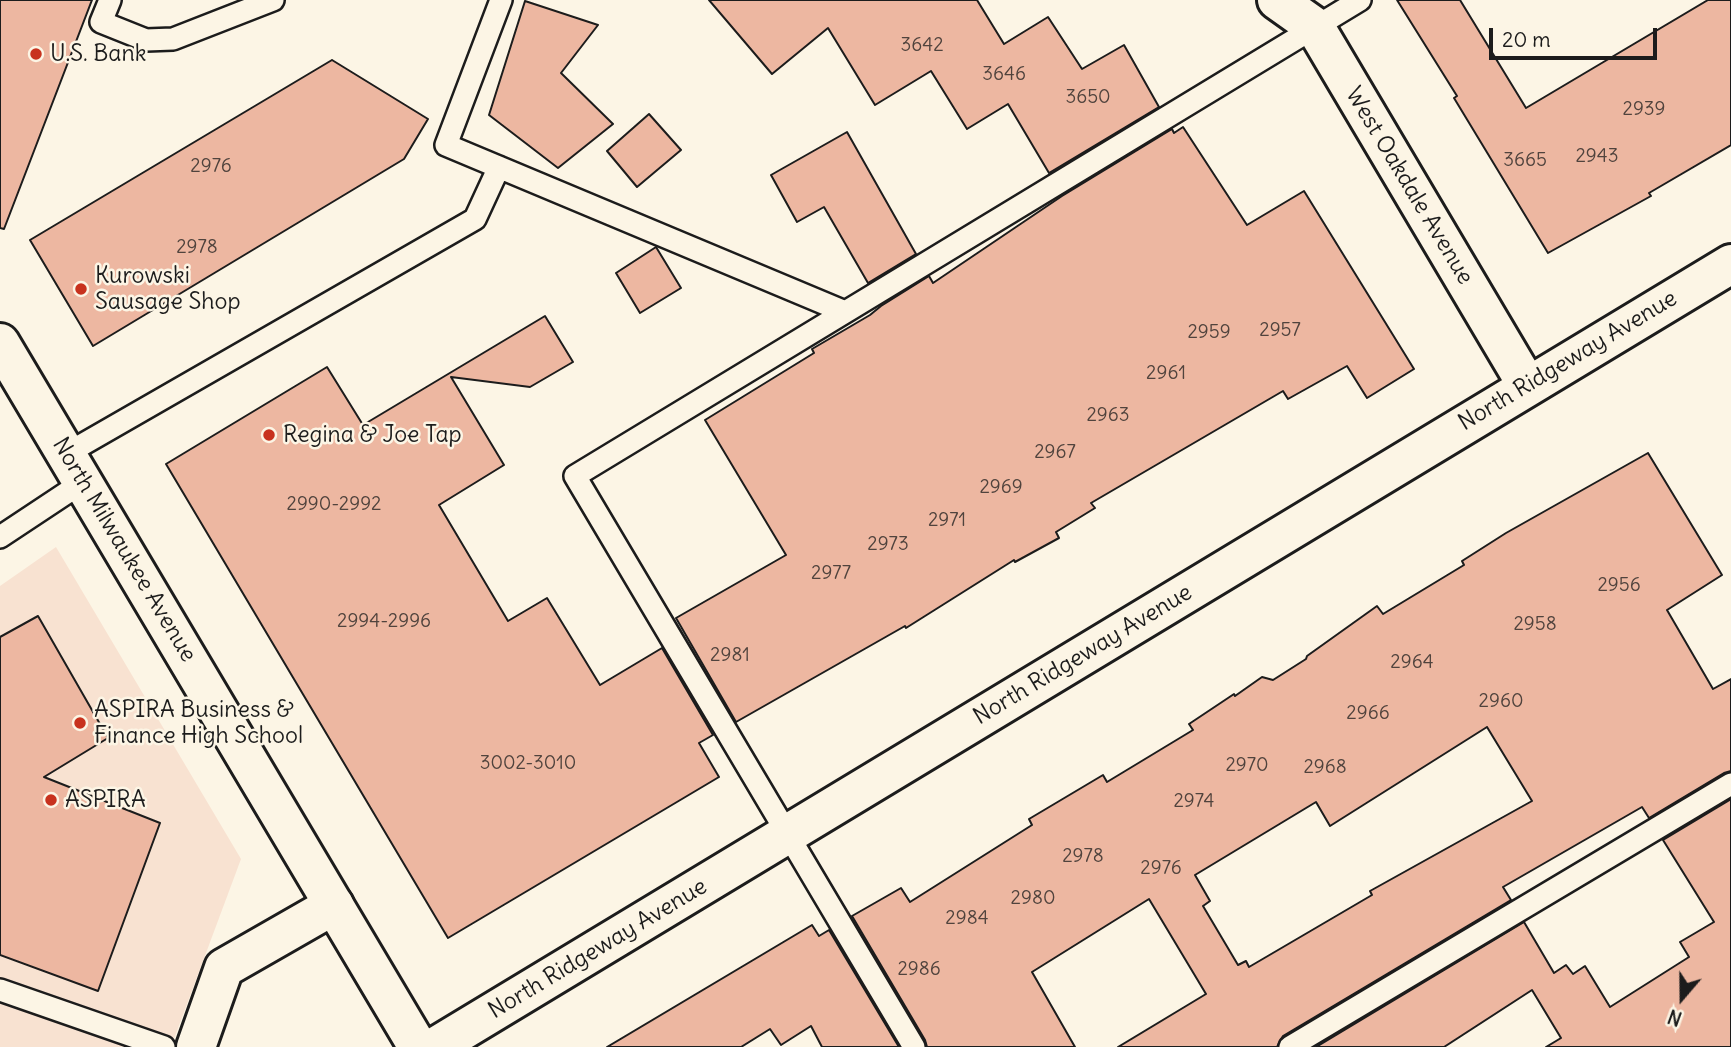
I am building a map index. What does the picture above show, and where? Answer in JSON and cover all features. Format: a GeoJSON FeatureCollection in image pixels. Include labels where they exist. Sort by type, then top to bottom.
{"type":"FeatureCollection","features":[{"type":"Feature","properties":{"kind":"street","name":"West Oakdale Avenue"},"geometry":{"type":"LineString","coordinates":[[1277,0],[1315,27],[1527,385]]}},
{"type":"Feature","properties":{"kind":"street","name":"North Ridgeway Avenue"},"geometry":{"type":"LineString","coordinates":[[435,1047],[1731,264]]}},
{"type":"Feature","properties":{"kind":"street","name":"North Milwaukee Avenue"},"geometry":{"type":"LineString","coordinates":[[0,343],[418,1047]]}},
{"type":"Feature","properties":{"kind":"street"},"geometry":{"type":"LineString","coordinates":[[196,1047],[224,968],[334,905]]}},
{"type":"Feature","properties":{"kind":"lane"},"geometry":{"type":"LineString","coordinates":[[110,0],[101,22],[146,40],[173,39],[273,0]]}},
{"type":"Feature","properties":{"kind":"lane"},"geometry":{"type":"LineString","coordinates":[[500,0],[446,145],[845,312]]}},
{"type":"Feature","properties":{"kind":"lane"},"geometry":{"type":"LineString","coordinates":[[914,1047],[575,476],[1360,0]]}},
{"type":"Feature","properties":{"kind":"lane"},"geometry":{"type":"LineString","coordinates":[[0,537],[75,468],[475,219],[499,167]]}},
{"type":"Feature","properties":{"kind":"lane"},"geometry":{"type":"LineString","coordinates":[[1290,1047],[1731,784]]}},
{"type":"Feature","properties":{"kind":"lane"},"geometry":{"type":"LineString","coordinates":[[0,990],[164,1047]]}},
{"type":"Feature","properties":{"kind":"shaded area","name":"ASPIRA Business & Finance High School"},"geometry":{"type":"Polygon","coordinates":[[[56,547],[241,859],[171,1047],[0,1047],[0,586],[56,547]]]}},
{"type":"Feature","properties":{"kind":"building","name":"U.S. Bank"},"geometry":{"type":"Polygon","coordinates":[[[0,0],[92,0],[4,229],[0,228],[0,0]]]}},
{"type":"Feature","properties":{"kind":"building"},"geometry":{"type":"Polygon","coordinates":[[[709,0],[977,0],[1004,44],[1048,17],[1082,69],[1124,45],[1159,107],[1049,173],[1008,104],[967,129],[931,71],[875,105],[828,28],[772,74],[709,0]]]}},
{"type":"Feature","properties":{"kind":"building"},"geometry":{"type":"Polygon","coordinates":[[[1397,0],[1460,0],[1526,108],[1708,0],[1731,0],[1731,145],[1649,193],[1651,196],[1548,253],[1454,98],[1457,96],[1397,0]]]}},
{"type":"Feature","properties":{"kind":"building"},"geometry":{"type":"Polygon","coordinates":[[[525,1],[598,25],[561,73],[613,124],[558,168],[489,115],[525,1]]]}},
{"type":"Feature","properties":{"kind":"building"},"geometry":{"type":"Polygon","coordinates":[[[332,60],[428,119],[404,159],[93,346],[30,240],[332,60]]]}},
{"type":"Feature","properties":{"kind":"building"},"geometry":{"type":"Polygon","coordinates":[[[649,114],[681,150],[637,187],[607,151],[649,114]]]}},
{"type":"Feature","properties":{"kind":"building"},"geometry":{"type":"Polygon","coordinates":[[[1183,127],[1247,225],[1304,191],[1414,369],[1367,398],[1347,366],[1288,399],[1283,391],[1091,503],[1095,508],[1056,532],[1059,538],[1015,562],[1014,560],[906,628],[905,626],[736,722],[676,618],[786,555],[705,420],[814,353],[812,349],[929,276],[933,283],[1062,196],[1172,129],[1174,133],[1183,127]]]}},
{"type":"Feature","properties":{"kind":"building"},"geometry":{"type":"Polygon","coordinates":[[[847,132],[916,254],[868,283],[824,207],[797,222],[771,175],[847,132]]]}},
{"type":"Feature","properties":{"kind":"building"},"geometry":{"type":"Polygon","coordinates":[[[656,247],[681,288],[640,313],[616,273],[656,247]]]}},
{"type":"Feature","properties":{"kind":"building"},"geometry":{"type":"Polygon","coordinates":[[[545,316],[573,362],[530,387],[451,377],[504,465],[439,505],[508,621],[547,598],[600,685],[662,648],[713,735],[699,743],[719,777],[448,938],[166,464],[327,367],[363,425],[545,316]]]}},
{"type":"Feature","properties":{"kind":"building"},"geometry":{"type":"Polygon","coordinates":[[[1648,453],[1722,575],[1667,610],[1713,689],[1731,679],[1731,771],[1649,818],[1642,807],[1503,887],[1511,900],[1283,1036],[1277,1047],[1118,1047],[1206,994],[1149,899],[1032,972],[1075,1047],[927,1047],[852,916],[901,888],[910,902],[1032,825],[1029,819],[1103,775],[1107,782],[1193,730],[1189,724],[1234,694],[1235,696],[1262,677],[1273,680],[1377,606],[1383,614],[1464,565],[1462,561],[1506,533],[1648,453]],[[1487,727],[1330,826],[1316,802],[1195,875],[1210,901],[1203,906],[1238,965],[1246,961],[1249,967],[1372,895],[1370,891],[1532,801],[1487,727]]]}},
{"type":"Feature","properties":{"kind":"building","name":"ASPIRA"},"geometry":{"type":"Polygon","coordinates":[[[38,616],[108,738],[44,777],[160,823],[98,991],[0,955],[0,637],[38,616]]]}},
{"type":"Feature","properties":{"kind":"building"},"geometry":{"type":"Polygon","coordinates":[[[1731,799],[1731,1047],[1546,1047],[1561,1038],[1532,990],[1444,1047],[1316,1047],[1524,922],[1554,973],[1566,965],[1573,974],[1585,966],[1610,1007],[1689,957],[1680,942],[1714,922],[1663,840],[1731,799]]]}},
{"type":"Feature","properties":{"kind":"building"},"geometry":{"type":"Polygon","coordinates":[[[812,925],[819,936],[829,930],[899,1047],[822,1047],[811,1026],[781,1045],[770,1029],[741,1047],[607,1047],[812,925]]]}},
{"type":"Feature","properties":{"kind":"place","name":"U.S. Bank"},"geometry":{"type":"Point","coordinates":[36,54]}},
{"type":"Feature","properties":{"kind":"place","name":"Kurowski Sausage Shop"},"geometry":{"type":"Point","coordinates":[81,289]}},
{"type":"Feature","properties":{"kind":"place","name":"Regina & Joe Tap"},"geometry":{"type":"Point","coordinates":[269,435]}},
{"type":"Feature","properties":{"kind":"place","name":"ASPIRA Business & Finance High School"},"geometry":{"type":"Point","coordinates":[80,723]}},
{"type":"Feature","properties":{"kind":"place","name":"ASPIRA"},"geometry":{"type":"Point","coordinates":[51,800]}}]}
